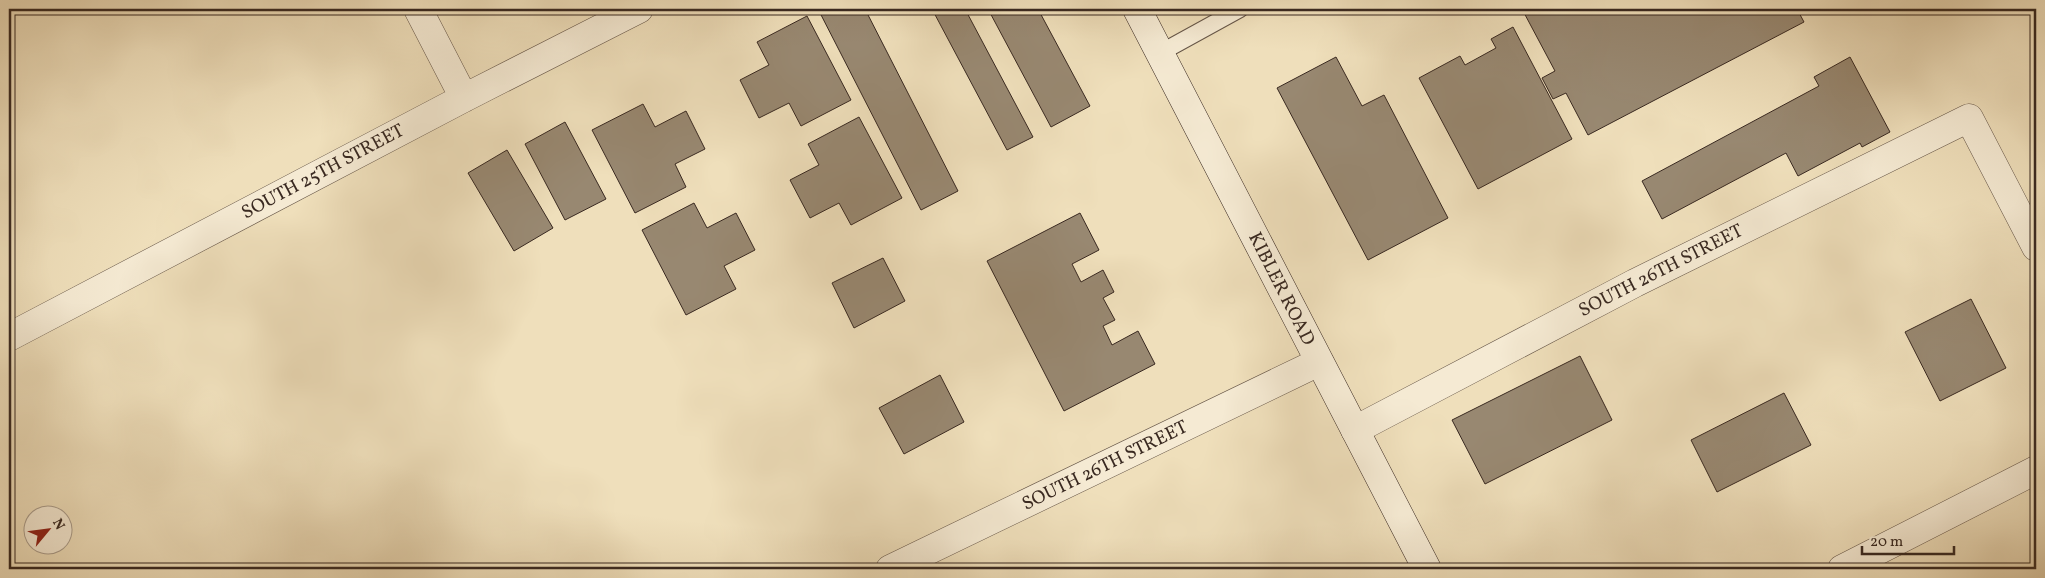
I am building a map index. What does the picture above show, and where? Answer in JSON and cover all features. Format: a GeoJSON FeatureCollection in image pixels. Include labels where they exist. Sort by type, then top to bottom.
{"type":"FeatureCollection","features":[{"type":"Feature","properties":{"kind":"street"},"geometry":{"type":"LineString","coordinates":[[418,9],[464,98]]}},
{"type":"Feature","properties":{"kind":"street","name":"SOUTH 25TH STREET"},"geometry":{"type":"LineString","coordinates":[[9,338],[464,98],[639,9]]}},
{"type":"Feature","properties":{"kind":"street","name":"KIBLER ROAD"},"geometry":{"type":"LineString","coordinates":[[1137,9],[1427,569]]}},
{"type":"Feature","properties":{"kind":"street","name":"SOUTH 26TH STREET"},"geometry":{"type":"LineString","coordinates":[[1355,430],[1635,283],[1969,118],[2036,247]]}},
{"type":"Feature","properties":{"kind":"street","name":"SOUTH 26TH STREET"},"geometry":{"type":"LineString","coordinates":[[890,569],[1319,362]]}},
{"type":"Feature","properties":{"kind":"street"},"geometry":{"type":"LineString","coordinates":[[1842,569],[2036,470]]}},
{"type":"Feature","properties":{"kind":"lane"},"geometry":{"type":"LineString","coordinates":[[1160,53],[1240,9]]}},
{"type":"Feature","properties":{"kind":"building"},"geometry":{"type":"Polygon","coordinates":[[[818,9],[865,9],[958,191],[921,210],[818,9]]]}},
{"type":"Feature","properties":{"kind":"building"},"geometry":{"type":"Polygon","coordinates":[[[932,9],[965,9],[1033,137],[1007,150],[932,9]]]}},
{"type":"Feature","properties":{"kind":"building"},"geometry":{"type":"Polygon","coordinates":[[[988,9],[1038,9],[1090,106],[1051,127],[988,9]]]}},
{"type":"Feature","properties":{"kind":"building"},"geometry":{"type":"Polygon","coordinates":[[[1522,9],[1797,9],[1804,22],[1588,135],[1566,93],[1553,99],[1542,78],[1555,71],[1522,9]]]}},
{"type":"Feature","properties":{"kind":"building"},"geometry":{"type":"Polygon","coordinates":[[[807,16],[851,100],[801,126],[789,103],[759,118],[740,80],[769,65],[757,42],[807,16]]]}},
{"type":"Feature","properties":{"kind":"building"},"geometry":{"type":"Polygon","coordinates":[[[1513,27],[1572,139],[1478,189],[1419,78],[1460,56],[1465,65],[1496,48],[1491,39],[1513,27]]]}},
{"type":"Feature","properties":{"kind":"building"},"geometry":{"type":"Polygon","coordinates":[[[1336,57],[1362,106],[1384,95],[1448,218],[1368,260],[1277,88],[1336,57]]]}},
{"type":"Feature","properties":{"kind":"building"},"geometry":{"type":"Polygon","coordinates":[[[1850,57],[1890,132],[1862,147],[1860,143],[1798,176],[1786,153],[1662,219],[1642,181],[1819,86],[1814,77],[1850,57]]]}},
{"type":"Feature","properties":{"kind":"building"},"geometry":{"type":"Polygon","coordinates":[[[643,104],[655,127],[686,111],[705,149],[675,164],[686,187],[635,213],[592,130],[643,104]]]}},
{"type":"Feature","properties":{"kind":"building"},"geometry":{"type":"Polygon","coordinates":[[[859,117],[902,198],[851,225],[839,203],[810,218],[790,180],[819,165],[808,144],[859,117]]]}},
{"type":"Feature","properties":{"kind":"building"},"geometry":{"type":"Polygon","coordinates":[[[565,122],[606,199],[565,220],[525,144],[565,122]]]}},
{"type":"Feature","properties":{"kind":"building"},"geometry":{"type":"Polygon","coordinates":[[[507,150],[553,228],[514,251],[468,173],[507,150]]]}},
{"type":"Feature","properties":{"kind":"building"},"geometry":{"type":"Polygon","coordinates":[[[694,203],[707,228],[736,213],[755,250],[724,266],[736,289],[686,315],[642,230],[694,203]]]}},
{"type":"Feature","properties":{"kind":"building"},"geometry":{"type":"Polygon","coordinates":[[[1080,213],[1099,250],[1072,264],[1081,282],[1103,270],[1114,292],[1103,298],[1115,320],[1103,326],[1112,345],[1138,331],[1155,364],[1064,411],[987,261],[1080,213]]]}},
{"type":"Feature","properties":{"kind":"building"},"geometry":{"type":"Polygon","coordinates":[[[883,258],[905,301],[854,328],[832,283],[883,258]]]}},
{"type":"Feature","properties":{"kind":"building"},"geometry":{"type":"Polygon","coordinates":[[[1971,299],[2006,368],[1940,401],[1905,332],[1971,299]]]}},
{"type":"Feature","properties":{"kind":"building"},"geometry":{"type":"Polygon","coordinates":[[[1580,356],[1612,420],[1485,484],[1452,420],[1580,356]]]}},
{"type":"Feature","properties":{"kind":"building"},"geometry":{"type":"Polygon","coordinates":[[[940,375],[964,422],[904,454],[879,408],[940,375]]]}},
{"type":"Feature","properties":{"kind":"building"},"geometry":{"type":"Polygon","coordinates":[[[1784,393],[1811,445],[1717,492],[1691,440],[1784,393]]]}}]}
